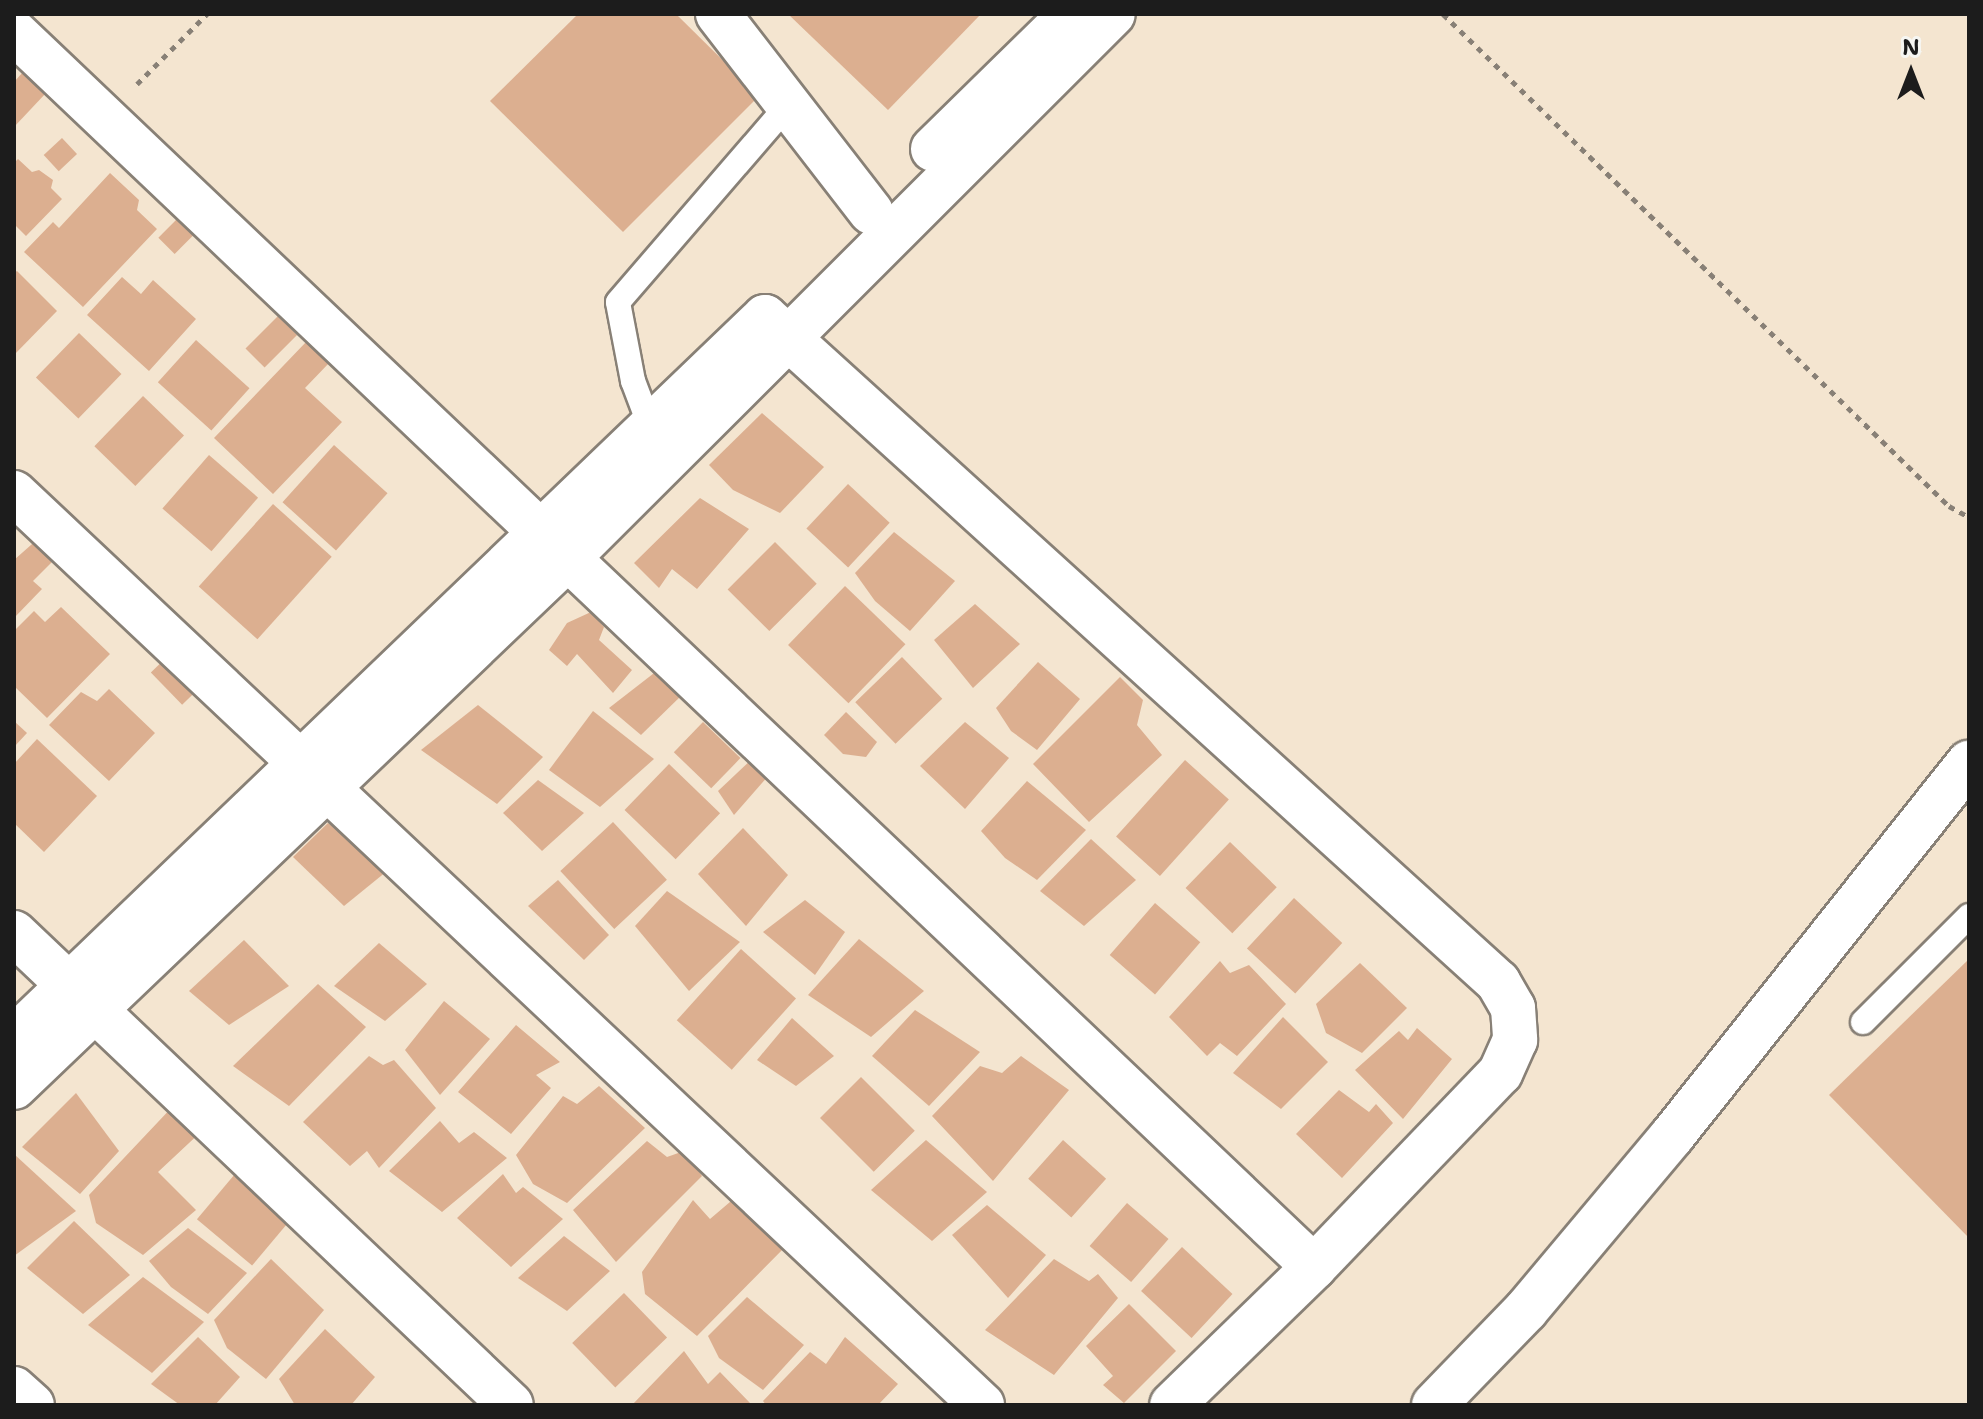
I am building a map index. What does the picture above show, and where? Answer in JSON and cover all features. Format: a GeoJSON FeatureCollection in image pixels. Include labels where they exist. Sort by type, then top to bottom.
{"type":"FeatureCollection","features":[{"type":"Feature","properties":{"kind":"street"},"geometry":{"type":"LineString","coordinates":[[718,14],[871,212]]}},
{"type":"Feature","properties":{"kind":"street"},"geometry":{"type":"LineString","coordinates":[[14,1087],[84,1000],[554,546],[1028,74],[1071,14]]}},
{"type":"Feature","properties":{"kind":"street"},"geometry":{"type":"LineString","coordinates":[[554,546],[650,426],[776,327],[871,212],[1028,74],[1113,14]]}},
{"type":"Feature","properties":{"kind":"street"},"geometry":{"type":"LineString","coordinates":[[14,32],[1314,1267]]}},
{"type":"Feature","properties":{"kind":"street"},"geometry":{"type":"LineString","coordinates":[[776,327],[1498,982],[1513,1008],[1515,1040],[1500,1073],[1314,1267],[1172,1405]]}},
{"type":"Feature","properties":{"kind":"street"},"geometry":{"type":"LineString","coordinates":[[14,493],[982,1405]]}},
{"type":"Feature","properties":{"kind":"street"},"geometry":{"type":"LineString","coordinates":[[1434,1405],[1526,1310],[1672,1136],[1969,763]]}},
{"type":"Feature","properties":{"kind":"street"},"geometry":{"type":"LineString","coordinates":[[14,933],[511,1405]]}},
{"type":"Feature","properties":{"kind":"street"},"geometry":{"type":"LineString","coordinates":[[14,1038],[84,1000]]}},
{"type":"Feature","properties":{"kind":"street"},"geometry":{"type":"LineString","coordinates":[[14,1389],[32,1405]]}},
{"type":"Feature","properties":{"kind":"lane"},"geometry":{"type":"LineString","coordinates":[[650,426],[633,381],[618,302],[788,105]]}},
{"type":"Feature","properties":{"kind":"lane"},"geometry":{"type":"LineString","coordinates":[[1863,1022],[1969,916]]}},
{"type":"Feature","properties":{"kind":"path"},"geometry":{"type":"LineString","coordinates":[[105,116],[207,14]]}},
{"type":"Feature","properties":{"kind":"path"},"geometry":{"type":"LineString","coordinates":[[1443,14],[1949,506],[1969,517]]}},
{"type":"Feature","properties":{"kind":"building"},"geometry":{"type":"Polygon","coordinates":[[[578,14],[676,14],[759,96],[623,232],[490,101],[578,14]]]}},
{"type":"Feature","properties":{"kind":"building"},"geometry":{"type":"Polygon","coordinates":[[[788,14],[981,14],[888,110],[788,14]]]}},
{"type":"Feature","properties":{"kind":"building"},"geometry":{"type":"Polygon","coordinates":[[[23,72],[46,93],[14,127],[14,82],[23,72]]]}},
{"type":"Feature","properties":{"kind":"building"},"geometry":{"type":"Polygon","coordinates":[[[62,138],[77,154],[59,171],[44,155],[62,138]]]}},
{"type":"Feature","properties":{"kind":"building"},"geometry":{"type":"Polygon","coordinates":[[[18,159],[32,172],[39,170],[53,180],[51,188],[62,199],[26,236],[14,224],[14,163],[18,159]]]}},
{"type":"Feature","properties":{"kind":"building"},"geometry":{"type":"Polygon","coordinates":[[[110,173],[139,200],[137,210],[157,229],[83,307],[24,252],[53,222],[59,228],[110,173]]]}},
{"type":"Feature","properties":{"kind":"building"},"geometry":{"type":"Polygon","coordinates":[[[181,215],[197,231],[175,254],[158,238],[181,215]]]}},
{"type":"Feature","properties":{"kind":"building"},"geometry":{"type":"Polygon","coordinates":[[[17,271],[57,311],[14,355],[14,273],[17,271]]]}},
{"type":"Feature","properties":{"kind":"building"},"geometry":{"type":"Polygon","coordinates":[[[122,277],[141,294],[153,280],[196,319],[149,371],[87,315],[122,277]]]}},
{"type":"Feature","properties":{"kind":"building"},"geometry":{"type":"Polygon","coordinates":[[[278,316],[297,335],[265,368],[245,349],[278,316]]]}},
{"type":"Feature","properties":{"kind":"building"},"geometry":{"type":"Polygon","coordinates":[[[79,333],[121,374],[78,419],[36,378],[79,333]]]}},
{"type":"Feature","properties":{"kind":"building"},"geometry":{"type":"Polygon","coordinates":[[[196,340],[250,388],[211,431],[158,382],[196,340]]]}},
{"type":"Feature","properties":{"kind":"building"},"geometry":{"type":"Polygon","coordinates":[[[307,341],[330,362],[305,388],[342,422],[273,494],[214,438],[307,341]]]}},
{"type":"Feature","properties":{"kind":"building"},"geometry":{"type":"Polygon","coordinates":[[[143,396],[184,436],[135,486],[94,446],[143,396]]]}},
{"type":"Feature","properties":{"kind":"building"},"geometry":{"type":"Polygon","coordinates":[[[762,413],[824,467],[780,513],[733,490],[709,465],[762,413]]]}},
{"type":"Feature","properties":{"kind":"building"},"geometry":{"type":"Polygon","coordinates":[[[334,445],[388,493],[336,550],[282,502],[334,445]]]}},
{"type":"Feature","properties":{"kind":"building"},"geometry":{"type":"Polygon","coordinates":[[[209,455],[258,498],[211,551],[162,509],[209,455]]]}},
{"type":"Feature","properties":{"kind":"building"},"geometry":{"type":"Polygon","coordinates":[[[848,484],[890,523],[848,567],[806,529],[848,484]]]}},
{"type":"Feature","properties":{"kind":"building"},"geometry":{"type":"Polygon","coordinates":[[[700,498],[749,529],[697,589],[672,569],[659,588],[634,563],[700,498]]]}},
{"type":"Feature","properties":{"kind":"building"},"geometry":{"type":"Polygon","coordinates":[[[273,504],[332,557],[257,639],[199,586],[273,504]]]}},
{"type":"Feature","properties":{"kind":"building"},"geometry":{"type":"Polygon","coordinates":[[[894,532],[955,581],[910,631],[875,601],[855,573],[894,532]]]}},
{"type":"Feature","properties":{"kind":"building"},"geometry":{"type":"Polygon","coordinates":[[[40,537],[59,555],[33,581],[42,589],[14,618],[14,560],[40,537]]]}},
{"type":"Feature","properties":{"kind":"building"},"geometry":{"type":"Polygon","coordinates":[[[775,542],[817,584],[769,631],[728,589],[775,542]]]}},
{"type":"Feature","properties":{"kind":"building"},"geometry":{"type":"Polygon","coordinates":[[[845,586],[905,644],[848,703],[788,645],[845,586]]]}},
{"type":"Feature","properties":{"kind":"building"},"geometry":{"type":"Polygon","coordinates":[[[975,604],[1020,644],[973,688],[934,640],[975,604]]]}},
{"type":"Feature","properties":{"kind":"building"},"geometry":{"type":"Polygon","coordinates":[[[61,607],[110,654],[47,718],[14,686],[14,631],[34,611],[45,622],[61,607]]]}},
{"type":"Feature","properties":{"kind":"building"},"geometry":{"type":"Polygon","coordinates":[[[591,612],[604,627],[599,640],[632,670],[613,693],[577,654],[567,666],[549,650],[567,623],[591,612]]]}},
{"type":"Feature","properties":{"kind":"building"},"geometry":{"type":"Polygon","coordinates":[[[171,653],[202,685],[182,705],[151,672],[171,653]]]}},
{"type":"Feature","properties":{"kind":"building"},"geometry":{"type":"Polygon","coordinates":[[[902,657],[942,699],[896,744],[855,702],[902,657]]]}},
{"type":"Feature","properties":{"kind":"building"},"geometry":{"type":"Polygon","coordinates":[[[1038,662],[1080,699],[1037,750],[1011,731],[996,708],[1038,662]]]}},
{"type":"Feature","properties":{"kind":"building"},"geometry":{"type":"Polygon","coordinates":[[[658,670],[684,693],[641,735],[609,708],[658,670]]]}},
{"type":"Feature","properties":{"kind":"building"},"geometry":{"type":"Polygon","coordinates":[[[1120,677],[1143,700],[1137,725],[1162,755],[1089,822],[1033,764],[1120,677]]]}},
{"type":"Feature","properties":{"kind":"building"},"geometry":{"type":"Polygon","coordinates":[[[109,689],[155,733],[109,781],[49,725],[81,692],[97,701],[109,689]]]}},
{"type":"Feature","properties":{"kind":"building"},"geometry":{"type":"Polygon","coordinates":[[[478,705],[543,757],[497,804],[421,750],[478,705]]]}},
{"type":"Feature","properties":{"kind":"building"},"geometry":{"type":"Polygon","coordinates":[[[593,711],[654,759],[600,807],[549,770],[593,711]]]}},
{"type":"Feature","properties":{"kind":"building"},"geometry":{"type":"Polygon","coordinates":[[[846,712],[877,742],[866,757],[843,754],[824,735],[846,712]]]}},
{"type":"Feature","properties":{"kind":"building"},"geometry":{"type":"Polygon","coordinates":[[[14,721],[27,733],[14,747],[14,721]]]}},
{"type":"Feature","properties":{"kind":"building"},"geometry":{"type":"Polygon","coordinates":[[[703,722],[740,758],[711,788],[674,752],[703,722]]]}},
{"type":"Feature","properties":{"kind":"building"},"geometry":{"type":"Polygon","coordinates":[[[965,722],[1009,758],[965,809],[920,766],[965,722]]]}},
{"type":"Feature","properties":{"kind":"building"},"geometry":{"type":"Polygon","coordinates":[[[37,739],[97,796],[44,852],[14,823],[14,764],[37,739]]]}},
{"type":"Feature","properties":{"kind":"building"},"geometry":{"type":"Polygon","coordinates":[[[753,758],[770,774],[734,815],[718,791],[753,758]]]}},
{"type":"Feature","properties":{"kind":"building"},"geometry":{"type":"Polygon","coordinates":[[[1185,760],[1229,799],[1160,876],[1116,837],[1185,760]]]}},
{"type":"Feature","properties":{"kind":"building"},"geometry":{"type":"Polygon","coordinates":[[[669,764],[720,813],[676,859],[625,810],[669,764]]]}},
{"type":"Feature","properties":{"kind":"building"},"geometry":{"type":"Polygon","coordinates":[[[538,780],[584,813],[542,851],[503,813],[538,780]]]}},
{"type":"Feature","properties":{"kind":"building"},"geometry":{"type":"Polygon","coordinates":[[[1027,781],[1086,830],[1037,880],[1005,858],[981,831],[1027,781]]]}},
{"type":"Feature","properties":{"kind":"building"},"geometry":{"type":"Polygon","coordinates":[[[613,822],[667,880],[614,929],[560,871],[613,822]]]}},
{"type":"Feature","properties":{"kind":"building"},"geometry":{"type":"Polygon","coordinates":[[[328,823],[392,867],[344,906],[293,857],[328,823]]]}},
{"type":"Feature","properties":{"kind":"building"},"geometry":{"type":"Polygon","coordinates":[[[743,828],[788,875],[746,926],[698,874],[743,828]]]}},
{"type":"Feature","properties":{"kind":"building"},"geometry":{"type":"Polygon","coordinates":[[[1091,839],[1136,880],[1084,926],[1040,891],[1091,839]]]}},
{"type":"Feature","properties":{"kind":"building"},"geometry":{"type":"Polygon","coordinates":[[[1230,842],[1277,887],[1232,933],[1186,888],[1230,842]]]}},
{"type":"Feature","properties":{"kind":"building"},"geometry":{"type":"Polygon","coordinates":[[[558,880],[609,935],[584,960],[528,906],[558,880]]]}},
{"type":"Feature","properties":{"kind":"building"},"geometry":{"type":"Polygon","coordinates":[[[667,891],[740,942],[689,991],[635,926],[667,891]]]}},
{"type":"Feature","properties":{"kind":"building"},"geometry":{"type":"Polygon","coordinates":[[[1294,898],[1342,943],[1295,993],[1247,948],[1294,898]]]}},
{"type":"Feature","properties":{"kind":"building"},"geometry":{"type":"Polygon","coordinates":[[[805,900],[845,932],[815,975],[763,932],[805,900]]]}},
{"type":"Feature","properties":{"kind":"building"},"geometry":{"type":"Polygon","coordinates":[[[1155,903],[1200,942],[1155,994],[1110,955],[1155,903]]]}},
{"type":"Feature","properties":{"kind":"building"},"geometry":{"type":"Polygon","coordinates":[[[859,939],[924,991],[871,1037],[808,995],[859,939]]]}},
{"type":"Feature","properties":{"kind":"building"},"geometry":{"type":"Polygon","coordinates":[[[244,940],[289,986],[229,1025],[189,991],[244,940]]]}},
{"type":"Feature","properties":{"kind":"building"},"geometry":{"type":"Polygon","coordinates":[[[379,943],[427,984],[385,1021],[334,986],[379,943]]]}},
{"type":"Feature","properties":{"kind":"building"},"geometry":{"type":"Polygon","coordinates":[[[741,949],[796,999],[732,1070],[677,1020],[741,949]]]}},
{"type":"Feature","properties":{"kind":"building"},"geometry":{"type":"Polygon","coordinates":[[[1969,959],[1969,1238],[1829,1095],[1969,959]]]}},
{"type":"Feature","properties":{"kind":"building"},"geometry":{"type":"Polygon","coordinates":[[[1220,961],[1230,973],[1249,965],[1286,1004],[1237,1056],[1220,1043],[1207,1056],[1169,1017],[1220,961]]]}},
{"type":"Feature","properties":{"kind":"building"},"geometry":{"type":"Polygon","coordinates":[[[1360,963],[1407,1008],[1362,1053],[1326,1033],[1316,1004],[1360,963]]]}},
{"type":"Feature","properties":{"kind":"building"},"geometry":{"type":"Polygon","coordinates":[[[318,984],[366,1027],[289,1106],[233,1066],[318,984]]]}},
{"type":"Feature","properties":{"kind":"building"},"geometry":{"type":"Polygon","coordinates":[[[444,1001],[490,1039],[440,1095],[405,1050],[444,1001]]]}},
{"type":"Feature","properties":{"kind":"building"},"geometry":{"type":"Polygon","coordinates":[[[915,1010],[980,1052],[929,1106],[872,1056],[915,1010]]]}},
{"type":"Feature","properties":{"kind":"building"},"geometry":{"type":"Polygon","coordinates":[[[1283,1017],[1328,1062],[1281,1109],[1233,1073],[1283,1017]]]}},
{"type":"Feature","properties":{"kind":"building"},"geometry":{"type":"Polygon","coordinates":[[[792,1018],[834,1056],[796,1086],[757,1060],[792,1018]]]}},
{"type":"Feature","properties":{"kind":"building"},"geometry":{"type":"Polygon","coordinates":[[[516,1025],[560,1062],[536,1075],[551,1088],[511,1134],[458,1092],[516,1025]]]}},
{"type":"Feature","properties":{"kind":"building"},"geometry":{"type":"Polygon","coordinates":[[[1417,1028],[1452,1059],[1403,1119],[1355,1070],[1399,1031],[1408,1040],[1417,1028]]]}},
{"type":"Feature","properties":{"kind":"building"},"geometry":{"type":"Polygon","coordinates":[[[369,1056],[383,1065],[394,1060],[436,1108],[379,1168],[367,1151],[350,1166],[303,1122],[369,1056]]]}},
{"type":"Feature","properties":{"kind":"building"},"geometry":{"type":"Polygon","coordinates":[[[1021,1056],[1069,1090],[993,1181],[932,1116],[980,1066],[1002,1073],[1021,1056]]]}},
{"type":"Feature","properties":{"kind":"building"},"geometry":{"type":"Polygon","coordinates":[[[861,1077],[915,1131],[874,1172],[820,1118],[861,1077]]]}},
{"type":"Feature","properties":{"kind":"building"},"geometry":{"type":"Polygon","coordinates":[[[599,1086],[645,1128],[567,1203],[533,1184],[516,1155],[563,1096],[577,1104],[599,1086]]]}},
{"type":"Feature","properties":{"kind":"building"},"geometry":{"type":"Polygon","coordinates":[[[1339,1090],[1369,1112],[1376,1104],[1393,1123],[1342,1178],[1296,1134],[1339,1090]]]}},
{"type":"Feature","properties":{"kind":"building"},"geometry":{"type":"Polygon","coordinates":[[[76,1093],[119,1151],[80,1194],[22,1147],[76,1093]]]}},
{"type":"Feature","properties":{"kind":"building"},"geometry":{"type":"Polygon","coordinates":[[[175,1104],[204,1129],[158,1172],[196,1210],[143,1255],[96,1223],[89,1195],[175,1104]]]}},
{"type":"Feature","properties":{"kind":"building"},"geometry":{"type":"Polygon","coordinates":[[[440,1121],[459,1143],[474,1132],[507,1158],[442,1212],[389,1171],[440,1121]]]}},
{"type":"Feature","properties":{"kind":"building"},"geometry":{"type":"Polygon","coordinates":[[[926,1140],[987,1192],[932,1241],[871,1190],[926,1140]]]}},
{"type":"Feature","properties":{"kind":"building"},"geometry":{"type":"Polygon","coordinates":[[[1063,1140],[1106,1179],[1071,1217],[1028,1179],[1063,1140]]]}},
{"type":"Feature","properties":{"kind":"building"},"geometry":{"type":"Polygon","coordinates":[[[647,1141],[667,1157],[684,1151],[702,1176],[616,1262],[573,1210],[647,1141]]]}},
{"type":"Feature","properties":{"kind":"building"},"geometry":{"type":"Polygon","coordinates":[[[14,1154],[76,1211],[14,1256],[14,1154]]]}},
{"type":"Feature","properties":{"kind":"building"},"geometry":{"type":"Polygon","coordinates":[[[240,1168],[295,1214],[252,1266],[197,1219],[240,1168]]]}},
{"type":"Feature","properties":{"kind":"building"},"geometry":{"type":"Polygon","coordinates":[[[503,1174],[516,1193],[523,1187],[563,1219],[511,1267],[457,1218],[503,1174]]]}},
{"type":"Feature","properties":{"kind":"building"},"geometry":{"type":"Polygon","coordinates":[[[737,1196],[791,1241],[697,1336],[645,1294],[642,1272],[693,1200],[710,1219],[737,1196]]]}},
{"type":"Feature","properties":{"kind":"building"},"geometry":{"type":"Polygon","coordinates":[[[1127,1203],[1169,1239],[1131,1282],[1090,1246],[1127,1203]]]}},
{"type":"Feature","properties":{"kind":"building"},"geometry":{"type":"Polygon","coordinates":[[[987,1205],[1046,1255],[1008,1298],[952,1235],[987,1205]]]}},
{"type":"Feature","properties":{"kind":"building"},"geometry":{"type":"Polygon","coordinates":[[[74,1221],[130,1275],[83,1314],[27,1268],[74,1221]]]}},
{"type":"Feature","properties":{"kind":"building"},"geometry":{"type":"Polygon","coordinates":[[[188,1228],[247,1273],[208,1314],[171,1287],[149,1261],[188,1228]]]}},
{"type":"Feature","properties":{"kind":"building"},"geometry":{"type":"Polygon","coordinates":[[[564,1236],[610,1271],[567,1311],[518,1278],[564,1236]]]}},
{"type":"Feature","properties":{"kind":"building"},"geometry":{"type":"Polygon","coordinates":[[[1182,1247],[1232,1294],[1192,1338],[1141,1291],[1182,1247]]]}},
{"type":"Feature","properties":{"kind":"building"},"geometry":{"type":"Polygon","coordinates":[[[271,1259],[324,1310],[266,1379],[227,1348],[214,1320],[271,1259]]]}},
{"type":"Feature","properties":{"kind":"building"},"geometry":{"type":"Polygon","coordinates":[[[1054,1259],[1089,1281],[1098,1274],[1118,1298],[1054,1375],[985,1330],[1054,1259]]]}},
{"type":"Feature","properties":{"kind":"building"},"geometry":{"type":"Polygon","coordinates":[[[143,1277],[204,1322],[152,1373],[88,1325],[143,1277]]]}},
{"type":"Feature","properties":{"kind":"building"},"geometry":{"type":"Polygon","coordinates":[[[624,1293],[667,1338],[615,1388],[572,1343],[624,1293]]]}},
{"type":"Feature","properties":{"kind":"building"},"geometry":{"type":"Polygon","coordinates":[[[747,1297],[804,1345],[763,1390],[719,1358],[708,1336],[747,1297]]]}},
{"type":"Feature","properties":{"kind":"building"},"geometry":{"type":"Polygon","coordinates":[[[1129,1304],[1176,1351],[1124,1403],[1103,1385],[1113,1376],[1086,1346],[1129,1304]]]}},
{"type":"Feature","properties":{"kind":"building"},"geometry":{"type":"Polygon","coordinates":[[[325,1329],[375,1377],[351,1405],[295,1405],[279,1379],[325,1329]]]}},
{"type":"Feature","properties":{"kind":"building"},"geometry":{"type":"Polygon","coordinates":[[[198,1337],[240,1377],[215,1405],[180,1405],[151,1384],[198,1337]]]}},
{"type":"Feature","properties":{"kind":"building"},"geometry":{"type":"Polygon","coordinates":[[[845,1337],[898,1384],[878,1405],[766,1405],[763,1401],[810,1352],[826,1364],[845,1337]]]}},
{"type":"Feature","properties":{"kind":"building"},"geometry":{"type":"Polygon","coordinates":[[[684,1351],[708,1384],[720,1372],[750,1403],[632,1405],[684,1351]]]}}]}
